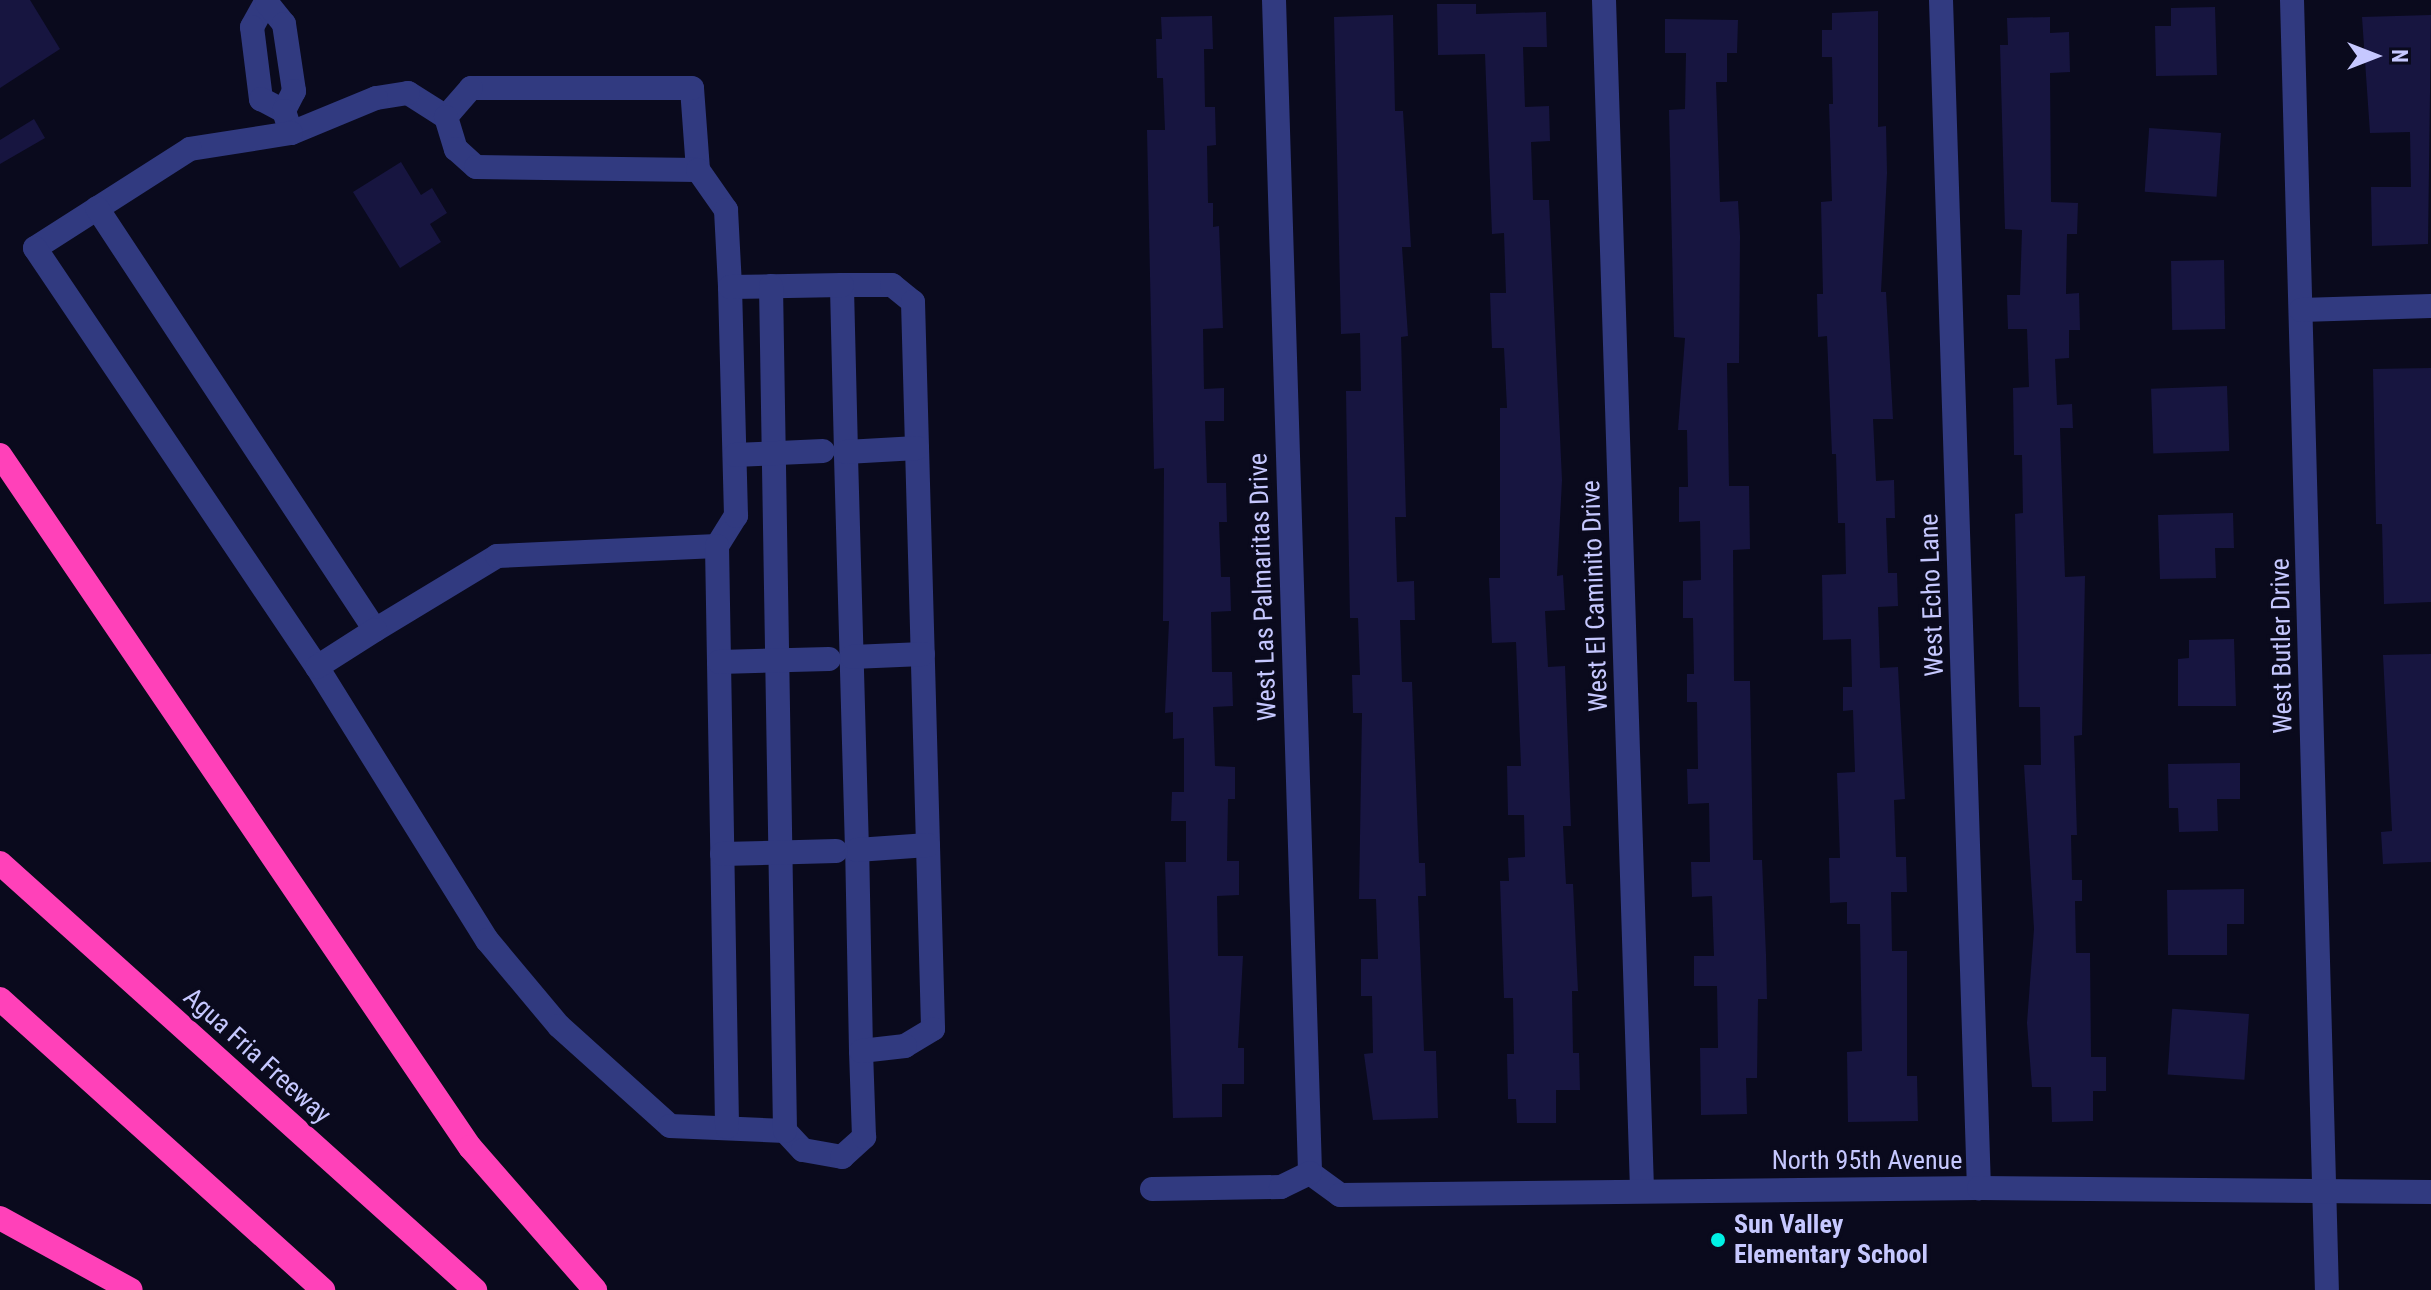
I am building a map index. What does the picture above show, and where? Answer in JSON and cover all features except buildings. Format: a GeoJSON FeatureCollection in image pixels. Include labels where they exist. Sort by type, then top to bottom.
{"type":"FeatureCollection","features":[{"type":"Feature","properties":{"kind":"highway"},"geometry":{"type":"LineString","coordinates":[[0,455],[470,1147],[595,1290]]}},
{"type":"Feature","properties":{"kind":"highway","name":"Agua Fria Freeway"},"geometry":{"type":"LineString","coordinates":[[0,863],[475,1290]]}},
{"type":"Feature","properties":{"kind":"highway"},"geometry":{"type":"LineString","coordinates":[[0,999],[323,1290]]}},
{"type":"Feature","properties":{"kind":"highway"},"geometry":{"type":"LineString","coordinates":[[0,1218],[131,1290]]}},
{"type":"Feature","properties":{"kind":"street","name":"West Las Palmaritas Drive"},"geometry":{"type":"LineString","coordinates":[[1274,0],[1310,1173]]}},
{"type":"Feature","properties":{"kind":"street","name":"West El Caminito Drive"},"geometry":{"type":"LineString","coordinates":[[1604,0],[1642,1190]]}},
{"type":"Feature","properties":{"kind":"street","name":"West Echo Lane"},"geometry":{"type":"LineString","coordinates":[[1941,0],[1979,1188]]}},
{"type":"Feature","properties":{"kind":"street","name":"West Butler Drive"},"geometry":{"type":"LineString","coordinates":[[2292,0],[2327,1290]]}},
{"type":"Feature","properties":{"kind":"street"},"geometry":{"type":"LineString","coordinates":[[267,2],[284,24],[294,91],[288,122],[261,99],[252,27],[267,2]]}},
{"type":"Feature","properties":{"kind":"street"},"geometry":{"type":"LineString","coordinates":[[446,117],[471,88],[692,88],[698,170],[726,210],[736,516],[717,546],[727,1127]]}},
{"type":"Feature","properties":{"kind":"street"},"geometry":{"type":"LineString","coordinates":[[698,170],[476,167],[456,149],[446,117],[408,93],[376,98],[190,149],[35,248],[317,667],[487,940],[559,1026],[670,1126],[785,1131],[803,1150],[842,1157],[864,1137],[861,1051],[846,851],[840,658],[835,452],[842,285]]}},
{"type":"Feature","properties":{"kind":"street"},"geometry":{"type":"LineString","coordinates":[[97,208],[375,630]]}},
{"type":"Feature","properties":{"kind":"street"},"geometry":{"type":"LineString","coordinates":[[730,287],[892,285],[913,302],[933,1029],[905,1046],[861,1051]]}},
{"type":"Feature","properties":{"kind":"street"},"geometry":{"type":"LineString","coordinates":[[771,286],[785,1131]]}},
{"type":"Feature","properties":{"kind":"street"},"geometry":{"type":"LineString","coordinates":[[2301,310],[2431,306]]}},
{"type":"Feature","properties":{"kind":"street"},"geometry":{"type":"LineString","coordinates":[[735,455],[917,448]]}},
{"type":"Feature","properties":{"kind":"street"},"geometry":{"type":"LineString","coordinates":[[317,667],[497,556],[717,546]]}},
{"type":"Feature","properties":{"kind":"street"},"geometry":{"type":"LineString","coordinates":[[719,662],[923,654]]}},
{"type":"Feature","properties":{"kind":"street"},"geometry":{"type":"LineString","coordinates":[[722,854],[846,851],[928,845]]}},
{"type":"Feature","properties":{"kind":"street"},"geometry":{"type":"LineString","coordinates":[[1152,1189],[1281,1187],[1310,1173]]}},
{"type":"Feature","properties":{"kind":"street","name":"North 95th Avenue"},"geometry":{"type":"LineString","coordinates":[[1310,1173],[1340,1195],[1979,1188],[2431,1192]]}},
{"type":"Feature","properties":{"kind":"place","name":"Sun Valley Elementary School"},"geometry":{"type":"Point","coordinates":[1718,1240]}}]}
